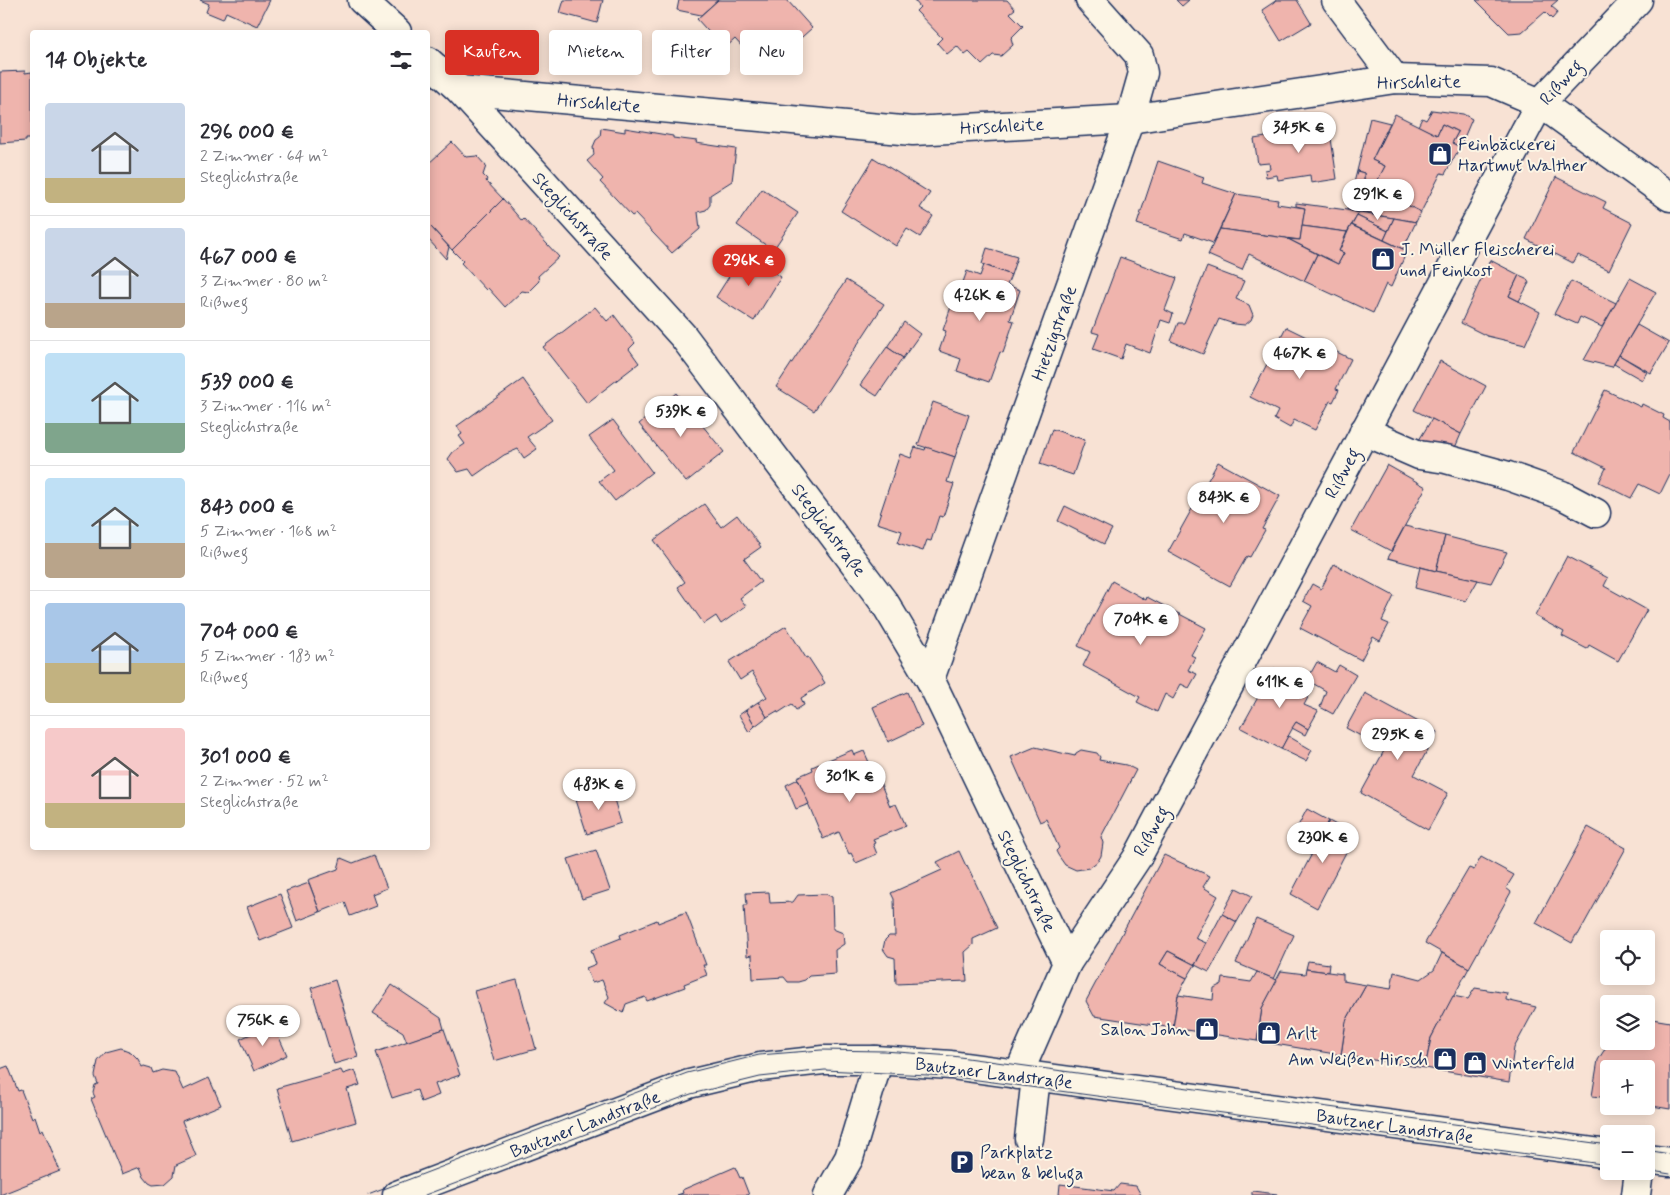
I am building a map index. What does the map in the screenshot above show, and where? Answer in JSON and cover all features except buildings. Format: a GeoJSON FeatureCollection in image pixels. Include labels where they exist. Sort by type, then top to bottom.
{"type":"FeatureCollection","features":[{"type":"Feature","properties":{"kind":"street"},"geometry":{"type":"LineString","coordinates":[[362,0],[395,30]]}},
{"type":"Feature","properties":{"kind":"street","name":"Hietzigstraße"},"geometry":{"type":"LineString","coordinates":[[930,679],[1130,119],[1143,73],[1140,55],[1090,0]]}},
{"type":"Feature","properties":{"kind":"street"},"geometry":{"type":"LineString","coordinates":[[1336,0],[1395,80]]}},
{"type":"Feature","properties":{"kind":"street","name":"Rißweg"},"geometry":{"type":"LineString","coordinates":[[1067,963],[1137,858],[1540,103],[1638,0]]}},
{"type":"Feature","properties":{"kind":"street","name":"Steglichstraße"},"geometry":{"type":"LineString","coordinates":[[430,62],[460,90],[683,336],[886,605],[930,679],[1067,963]]}},
{"type":"Feature","properties":{"kind":"street","name":"Hirschleite"},"geometry":{"type":"LineString","coordinates":[[460,90],[913,130],[1130,119],[1395,80],[1491,82],[1540,103],[1670,197]]}},
{"type":"Feature","properties":{"kind":"street"},"geometry":{"type":"LineString","coordinates":[[1364,431],[1419,456],[1446,459],[1508,476],[1562,495],[1596,513]]}},
{"type":"Feature","properties":{"kind":"street"},"geometry":{"type":"LineString","coordinates":[[1029,1139],[1027,1076],[1067,963]]}},
{"type":"Feature","properties":{"kind":"street","name":"Bautzner Landstraße"},"geometry":{"type":"LineString","coordinates":[[397,1195],[689,1084],[760,1067],[823,1060],[874,1060],[951,1065],[1600,1153]]}},
{"type":"Feature","properties":{"kind":"street"},"geometry":{"type":"LineString","coordinates":[[828,1195],[849,1158],[875,1072],[874,1060]]}},
{"type":"Feature","properties":{"kind":"street"},"geometry":{"type":"LineString","coordinates":[[1655,1160],[1670,1162]]}},
{"type":"Feature","properties":{"kind":"street"},"geometry":{"type":"LineString","coordinates":[[1636,1195],[1638,1180]]}},
{"type":"Feature","properties":{"kind":"tram line"},"geometry":{"type":"LineString","coordinates":[[368,1195],[687,1073],[759,1055],[821,1050],[884,1051],[952,1056],[1600,1144]]}},
{"type":"Feature","properties":{"kind":"tram line"},"geometry":{"type":"LineString","coordinates":[[425,1195],[691,1094],[760,1077],[825,1070],[948,1076],[1600,1164]]}},
{"type":"Feature","properties":{"kind":"tram line"},"geometry":{"type":"LineString","coordinates":[[1655,1152],[1670,1154]]}},
{"type":"Feature","properties":{"kind":"tram line"},"geometry":{"type":"LineString","coordinates":[[1655,1172],[1670,1174]]}},
{"type":"Feature","properties":{"kind":"place","name":"Feinbäckerei Hartmut Walther"},"geometry":{"type":"Point","coordinates":[1440,154]}},
{"type":"Feature","properties":{"kind":"place","name":"J. Müller Fleischerei und Feinkost"},"geometry":{"type":"Point","coordinates":[1383,259]}},
{"type":"Feature","properties":{"kind":"place","name":"Salon John"},"geometry":{"type":"Point","coordinates":[1207,1029]}},
{"type":"Feature","properties":{"kind":"place","name":"Arlt"},"geometry":{"type":"Point","coordinates":[1269,1033]}},
{"type":"Feature","properties":{"kind":"place","name":"Am Weißen Hirsch"},"geometry":{"type":"Point","coordinates":[1445,1059]}},
{"type":"Feature","properties":{"kind":"place","name":"Winterfeld"},"geometry":{"type":"Point","coordinates":[1475,1063]}},
{"type":"Feature","properties":{"kind":"place","name":"Parkplatz bean & beluga"},"geometry":{"type":"Point","coordinates":[962,1162]}}]}
